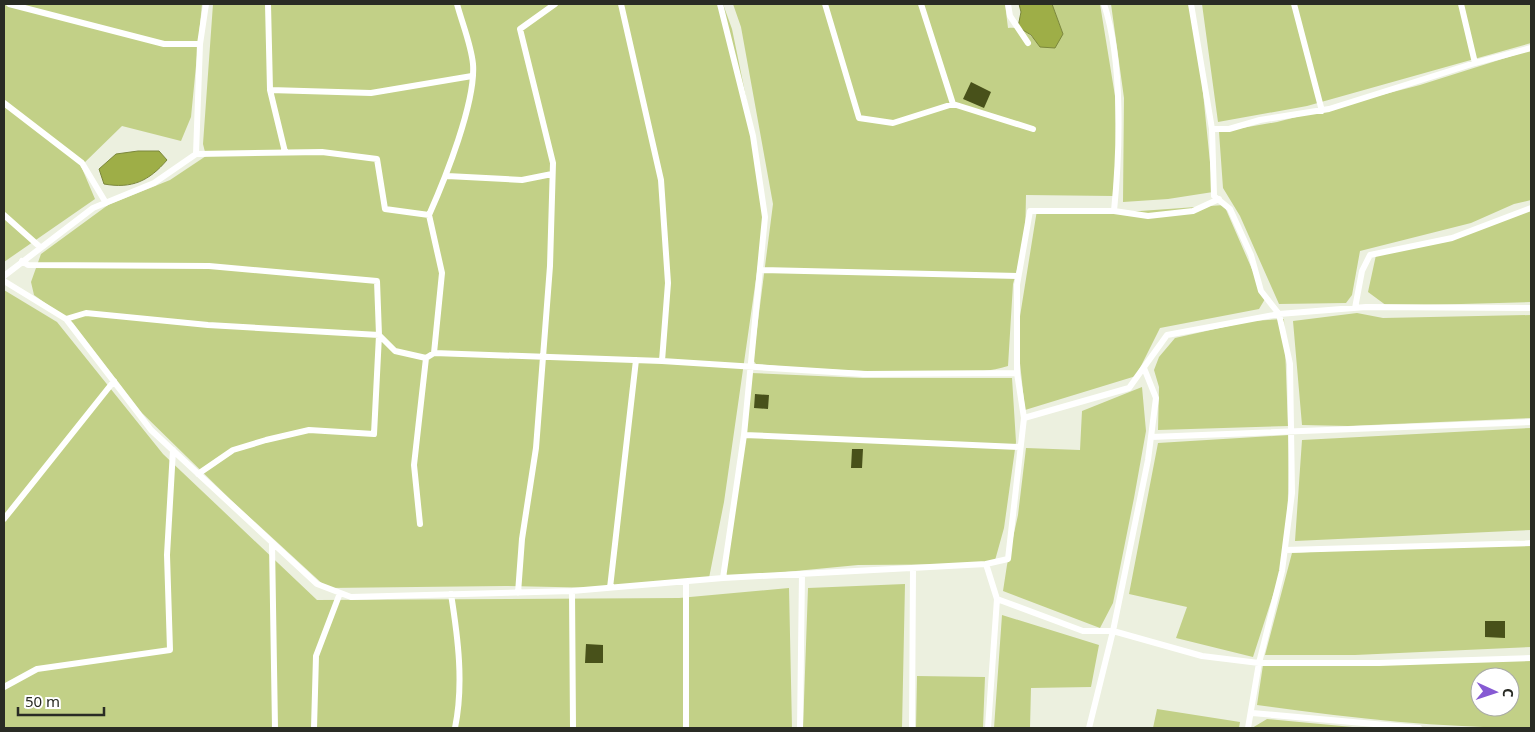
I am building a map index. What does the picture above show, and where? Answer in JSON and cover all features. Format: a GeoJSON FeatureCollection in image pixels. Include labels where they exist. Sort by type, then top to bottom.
{"type":"FeatureCollection","features":[{"type":"Feature","properties":{"kind":"lane"},"geometry":{"type":"LineString","coordinates":[[9,4],[164,44],[200,44]]}},
{"type":"Feature","properties":{"kind":"lane"},"geometry":{"type":"LineString","coordinates":[[196,154],[200,44],[206,4]]}},
{"type":"Feature","properties":{"kind":"lane"},"geometry":{"type":"LineString","coordinates":[[268,4],[270,90],[284,152]]}},
{"type":"Feature","properties":{"kind":"lane"},"geometry":{"type":"LineString","coordinates":[[434,353],[442,273],[429,215],[446,176],[471,89],[473,63],[457,4]]}},
{"type":"Feature","properties":{"kind":"lane"},"geometry":{"type":"LineString","coordinates":[[518,593],[522,539],[536,448],[550,266],[553,163],[520,29],[555,4]]}},
{"type":"Feature","properties":{"kind":"lane"},"geometry":{"type":"LineString","coordinates":[[621,4],[661,180],[668,283],[662,361]]}},
{"type":"Feature","properties":{"kind":"lane"},"geometry":{"type":"LineString","coordinates":[[720,4],[753,136],[764,217],[744,435],[723,578]]}},
{"type":"Feature","properties":{"kind":"lane"},"geometry":{"type":"LineString","coordinates":[[825,4],[858,118],[893,124],[953,104],[1033,129]]}},
{"type":"Feature","properties":{"kind":"lane"},"geometry":{"type":"LineString","coordinates":[[921,4],[953,104]]}},
{"type":"Feature","properties":{"kind":"lane"},"geometry":{"type":"LineString","coordinates":[[1008,4],[1010,16],[1028,43]]}},
{"type":"Feature","properties":{"kind":"lane"},"geometry":{"type":"LineString","coordinates":[[1104,4],[1110,24],[1116,82],[1119,161],[1114,210]]}},
{"type":"Feature","properties":{"kind":"lane"},"geometry":{"type":"LineString","coordinates":[[1191,4],[1212,128],[1214,196],[1230,209],[1251,256],[1260,291],[1279,314],[1290,364],[1292,493],[1282,571],[1259,663],[1248,728]]}},
{"type":"Feature","properties":{"kind":"lane"},"geometry":{"type":"LineString","coordinates":[[1294,4],[1322,111]]}},
{"type":"Feature","properties":{"kind":"lane"},"geometry":{"type":"LineString","coordinates":[[1460,4],[1475,63]]}},
{"type":"Feature","properties":{"kind":"lane"},"geometry":{"type":"LineString","coordinates":[[1212,128],[1229,129],[1260,120],[1322,111],[1475,63],[1531,48]]}},
{"type":"Feature","properties":{"kind":"lane"},"geometry":{"type":"LineString","coordinates":[[270,90],[371,92],[472,76]]}},
{"type":"Feature","properties":{"kind":"lane"},"geometry":{"type":"LineString","coordinates":[[4,103],[82,163],[106,203]]}},
{"type":"Feature","properties":{"kind":"lane"},"geometry":{"type":"LineString","coordinates":[[4,276],[93,208],[154,182],[196,154],[322,152],[377,159],[386,208],[429,215]]}},
{"type":"Feature","properties":{"kind":"lane"},"geometry":{"type":"LineString","coordinates":[[446,176],[522,180],[552,174]]}},
{"type":"Feature","properties":{"kind":"lane"},"geometry":{"type":"LineString","coordinates":[[4,282],[66,319],[151,430],[272,544],[318,584],[351,597],[572,591],[723,578],[986,564],[1008,559],[1024,418],[1017,373],[1018,276],[1030,210],[1114,210],[1148,216],[1193,211],[1218,200]]}},
{"type":"Feature","properties":{"kind":"lane"},"geometry":{"type":"LineString","coordinates":[[1355,308],[1362,271],[1370,255],[1452,238],[1531,208]]}},
{"type":"Feature","properties":{"kind":"lane"},"geometry":{"type":"LineString","coordinates":[[4,216],[40,247]]}},
{"type":"Feature","properties":{"kind":"lane"},"geometry":{"type":"LineString","coordinates":[[22,261],[28,265],[209,266],[377,281],[379,335],[374,434],[309,430],[233,450],[198,474]]}},
{"type":"Feature","properties":{"kind":"lane"},"geometry":{"type":"LineString","coordinates":[[760,270],[1018,276]]}},
{"type":"Feature","properties":{"kind":"lane"},"geometry":{"type":"LineString","coordinates":[[1024,418],[1129,388],[1167,335],[1279,314],[1355,308],[1531,308]]}},
{"type":"Feature","properties":{"kind":"lane"},"geometry":{"type":"LineString","coordinates":[[66,319],[86,314],[208,325],[379,335],[395,351],[426,358],[434,353],[662,361],[864,374],[1017,373]]}},
{"type":"Feature","properties":{"kind":"lane"},"geometry":{"type":"LineString","coordinates":[[420,524],[414,465],[426,358]]}},
{"type":"Feature","properties":{"kind":"lane"},"geometry":{"type":"LineString","coordinates":[[610,588],[636,360]]}},
{"type":"Feature","properties":{"kind":"lane"},"geometry":{"type":"LineString","coordinates":[[1090,728],[1113,631],[1151,437],[1156,398],[1144,368]]}},
{"type":"Feature","properties":{"kind":"lane"},"geometry":{"type":"LineString","coordinates":[[4,519],[114,381]]}},
{"type":"Feature","properties":{"kind":"lane"},"geometry":{"type":"LineString","coordinates":[[1151,437],[1531,422]]}},
{"type":"Feature","properties":{"kind":"lane"},"geometry":{"type":"LineString","coordinates":[[744,435],[1020,447]]}},
{"type":"Feature","properties":{"kind":"lane"},"geometry":{"type":"LineString","coordinates":[[4,687],[37,669],[170,650],[167,555],[173,450]]}},
{"type":"Feature","properties":{"kind":"lane"},"geometry":{"type":"LineString","coordinates":[[1285,550],[1531,542]]}},
{"type":"Feature","properties":{"kind":"lane"},"geometry":{"type":"LineString","coordinates":[[272,544],[275,728]]}},
{"type":"Feature","properties":{"kind":"lane"},"geometry":{"type":"LineString","coordinates":[[986,564],[997,599],[988,728]]}},
{"type":"Feature","properties":{"kind":"lane"},"geometry":{"type":"LineString","coordinates":[[912,728],[913,568]]}},
{"type":"Feature","properties":{"kind":"lane"},"geometry":{"type":"LineString","coordinates":[[800,728],[802,574]]}},
{"type":"Feature","properties":{"kind":"lane"},"geometry":{"type":"LineString","coordinates":[[686,582],[686,728]]}},
{"type":"Feature","properties":{"kind":"lane"},"geometry":{"type":"LineString","coordinates":[[572,591],[573,728]]}},
{"type":"Feature","properties":{"kind":"lane"},"geometry":{"type":"LineString","coordinates":[[314,728],[316,656],[340,593]]}},
{"type":"Feature","properties":{"kind":"lane"},"geometry":{"type":"LineString","coordinates":[[451,594],[458,645],[458,712],[455,728]]}},
{"type":"Feature","properties":{"kind":"lane"},"geometry":{"type":"LineString","coordinates":[[997,599],[1083,631],[1113,631],[1202,656],[1259,663],[1531,658]]}},
{"type":"Feature","properties":{"kind":"lane"},"geometry":{"type":"LineString","coordinates":[[1252,713],[1419,728]]}},
{"type":"Feature","properties":{"kind":"shaded area"},"geometry":{"type":"Polygon","coordinates":[[[4,4],[202,4],[191,117],[181,141],[122,126],[81,166],[95,199],[4,262],[4,4]]]}},
{"type":"Feature","properties":{"kind":"shaded area"},"geometry":{"type":"Polygon","coordinates":[[[213,4],[723,4],[732,29],[754,136],[766,209],[724,502],[709,578],[603,588],[505,586],[327,588],[231,500],[142,413],[73,323],[34,295],[31,282],[41,254],[108,205],[170,180],[206,156],[203,144],[213,4]]]}},
{"type":"Feature","properties":{"kind":"shaded area"},"geometry":{"type":"Polygon","coordinates":[[[733,4],[1005,4],[1008,28],[1023,30],[1040,47],[1063,34],[1052,4],[1100,4],[1115,96],[1116,152],[1113,196],[1026,195],[1025,241],[1013,284],[1008,366],[999,369],[970,372],[910,372],[822,369],[756,364],[753,360],[773,204],[741,27],[733,4]]]}},
{"type":"Feature","properties":{"kind":"shaded area"},"geometry":{"type":"Polygon","coordinates":[[[1019,4],[1052,4],[1063,34],[1055,48],[1040,47],[1031,35],[1018,27],[1021,12],[1019,4]]]}},
{"type":"Feature","properties":{"kind":"shaded area"},"geometry":{"type":"Polygon","coordinates":[[[1111,4],[1190,4],[1202,83],[1213,192],[1168,199],[1123,202],[1124,98],[1111,4]]]}},
{"type":"Feature","properties":{"kind":"shaded area"},"geometry":{"type":"Polygon","coordinates":[[[1202,4],[1531,4],[1531,43],[1307,106],[1218,122],[1202,4]]]}},
{"type":"Feature","properties":{"kind":"shaded area"},"geometry":{"type":"Polygon","coordinates":[[[1531,50],[1531,200],[1514,204],[1471,223],[1360,251],[1352,295],[1346,303],[1279,304],[1240,216],[1223,188],[1219,132],[1277,122],[1420,85],[1531,50]]]}},
{"type":"Feature","properties":{"kind":"shaded area"},"geometry":{"type":"Polygon","coordinates":[[[159,151],[167,160],[154,173],[139,182],[123,185],[104,184],[99,169],[116,154],[159,151]]]}},
{"type":"Feature","properties":{"kind":"shaded area"},"geometry":{"type":"Polygon","coordinates":[[[1224,205],[1265,299],[1259,309],[1160,328],[1136,376],[1025,410],[1017,335],[1037,210],[1126,212],[1224,205]]]}},
{"type":"Feature","properties":{"kind":"shaded area"},"geometry":{"type":"Polygon","coordinates":[[[1531,209],[1531,302],[1387,306],[1368,292],[1376,255],[1432,242],[1531,209]]]}},
{"type":"Feature","properties":{"kind":"shaded area"},"geometry":{"type":"Polygon","coordinates":[[[4,290],[57,322],[163,454],[317,600],[679,598],[789,588],[792,728],[4,728],[4,290]]]}},
{"type":"Feature","properties":{"kind":"shaded area"},"geometry":{"type":"Polygon","coordinates":[[[1357,313],[1383,318],[1531,315],[1531,418],[1348,426],[1302,425],[1293,321],[1357,313]]]}},
{"type":"Feature","properties":{"kind":"shaded area"},"geometry":{"type":"Polygon","coordinates":[[[1284,319],[1288,426],[1158,430],[1159,387],[1154,370],[1159,357],[1175,338],[1251,321],[1284,319]]]}},
{"type":"Feature","properties":{"kind":"shaded area"},"geometry":{"type":"Polygon","coordinates":[[[751,373],[863,378],[1012,378],[1016,442],[1004,528],[994,564],[858,565],[723,578],[751,373]]]}},
{"type":"Feature","properties":{"kind":"shaded area"},"geometry":{"type":"Polygon","coordinates":[[[1142,387],[1146,431],[1113,603],[1100,628],[1003,591],[1018,515],[1026,448],[1080,450],[1082,411],[1142,387]]]}},
{"type":"Feature","properties":{"kind":"shaded area"},"geometry":{"type":"Polygon","coordinates":[[[1531,428],[1531,530],[1295,541],[1302,440],[1531,428]]]}},
{"type":"Feature","properties":{"kind":"shaded area"},"geometry":{"type":"Polygon","coordinates":[[[1289,435],[1287,552],[1253,657],[1176,638],[1187,607],[1129,594],[1158,443],[1289,435]]]}},
{"type":"Feature","properties":{"kind":"shaded area"},"geometry":{"type":"Polygon","coordinates":[[[1531,540],[1531,647],[1355,655],[1265,655],[1292,553],[1531,540]]]}},
{"type":"Feature","properties":{"kind":"shaded area"},"geometry":{"type":"Polygon","coordinates":[[[905,584],[902,728],[803,728],[808,588],[905,584]]]}},
{"type":"Feature","properties":{"kind":"shaded area"},"geometry":{"type":"Polygon","coordinates":[[[1002,615],[1099,645],[1091,687],[1031,688],[1030,728],[994,728],[1002,615]]]}},
{"type":"Feature","properties":{"kind":"shaded area"},"geometry":{"type":"Polygon","coordinates":[[[1531,656],[1531,728],[1497,728],[1394,721],[1257,705],[1263,665],[1531,656]]]}},
{"type":"Feature","properties":{"kind":"shaded area"},"geometry":{"type":"Polygon","coordinates":[[[917,676],[985,677],[983,728],[916,728],[917,676]]]}},
{"type":"Feature","properties":{"kind":"shaded area"},"geometry":{"type":"Polygon","coordinates":[[[1157,709],[1240,722],[1239,728],[1153,728],[1157,709]]]}},
{"type":"Feature","properties":{"kind":"shaded area"},"geometry":{"type":"Polygon","coordinates":[[[1267,719],[1363,728],[1252,728],[1267,719]]]}},
{"type":"Feature","properties":{"kind":"building"},"geometry":{"type":"Polygon","coordinates":[[[971,82],[991,92],[984,108],[963,99],[971,82]]]}},
{"type":"Feature","properties":{"kind":"building"},"geometry":{"type":"Polygon","coordinates":[[[755,394],[769,395],[768,409],[754,408],[755,394]]]}},
{"type":"Feature","properties":{"kind":"building"},"geometry":{"type":"Polygon","coordinates":[[[852,449],[863,449],[862,468],[851,468],[852,449]]]}},
{"type":"Feature","properties":{"kind":"building"},"geometry":{"type":"Polygon","coordinates":[[[1485,621],[1505,621],[1505,638],[1485,637],[1485,621]]]}},
{"type":"Feature","properties":{"kind":"building"},"geometry":{"type":"Polygon","coordinates":[[[586,644],[603,645],[603,663],[585,663],[586,644]]]}}]}
